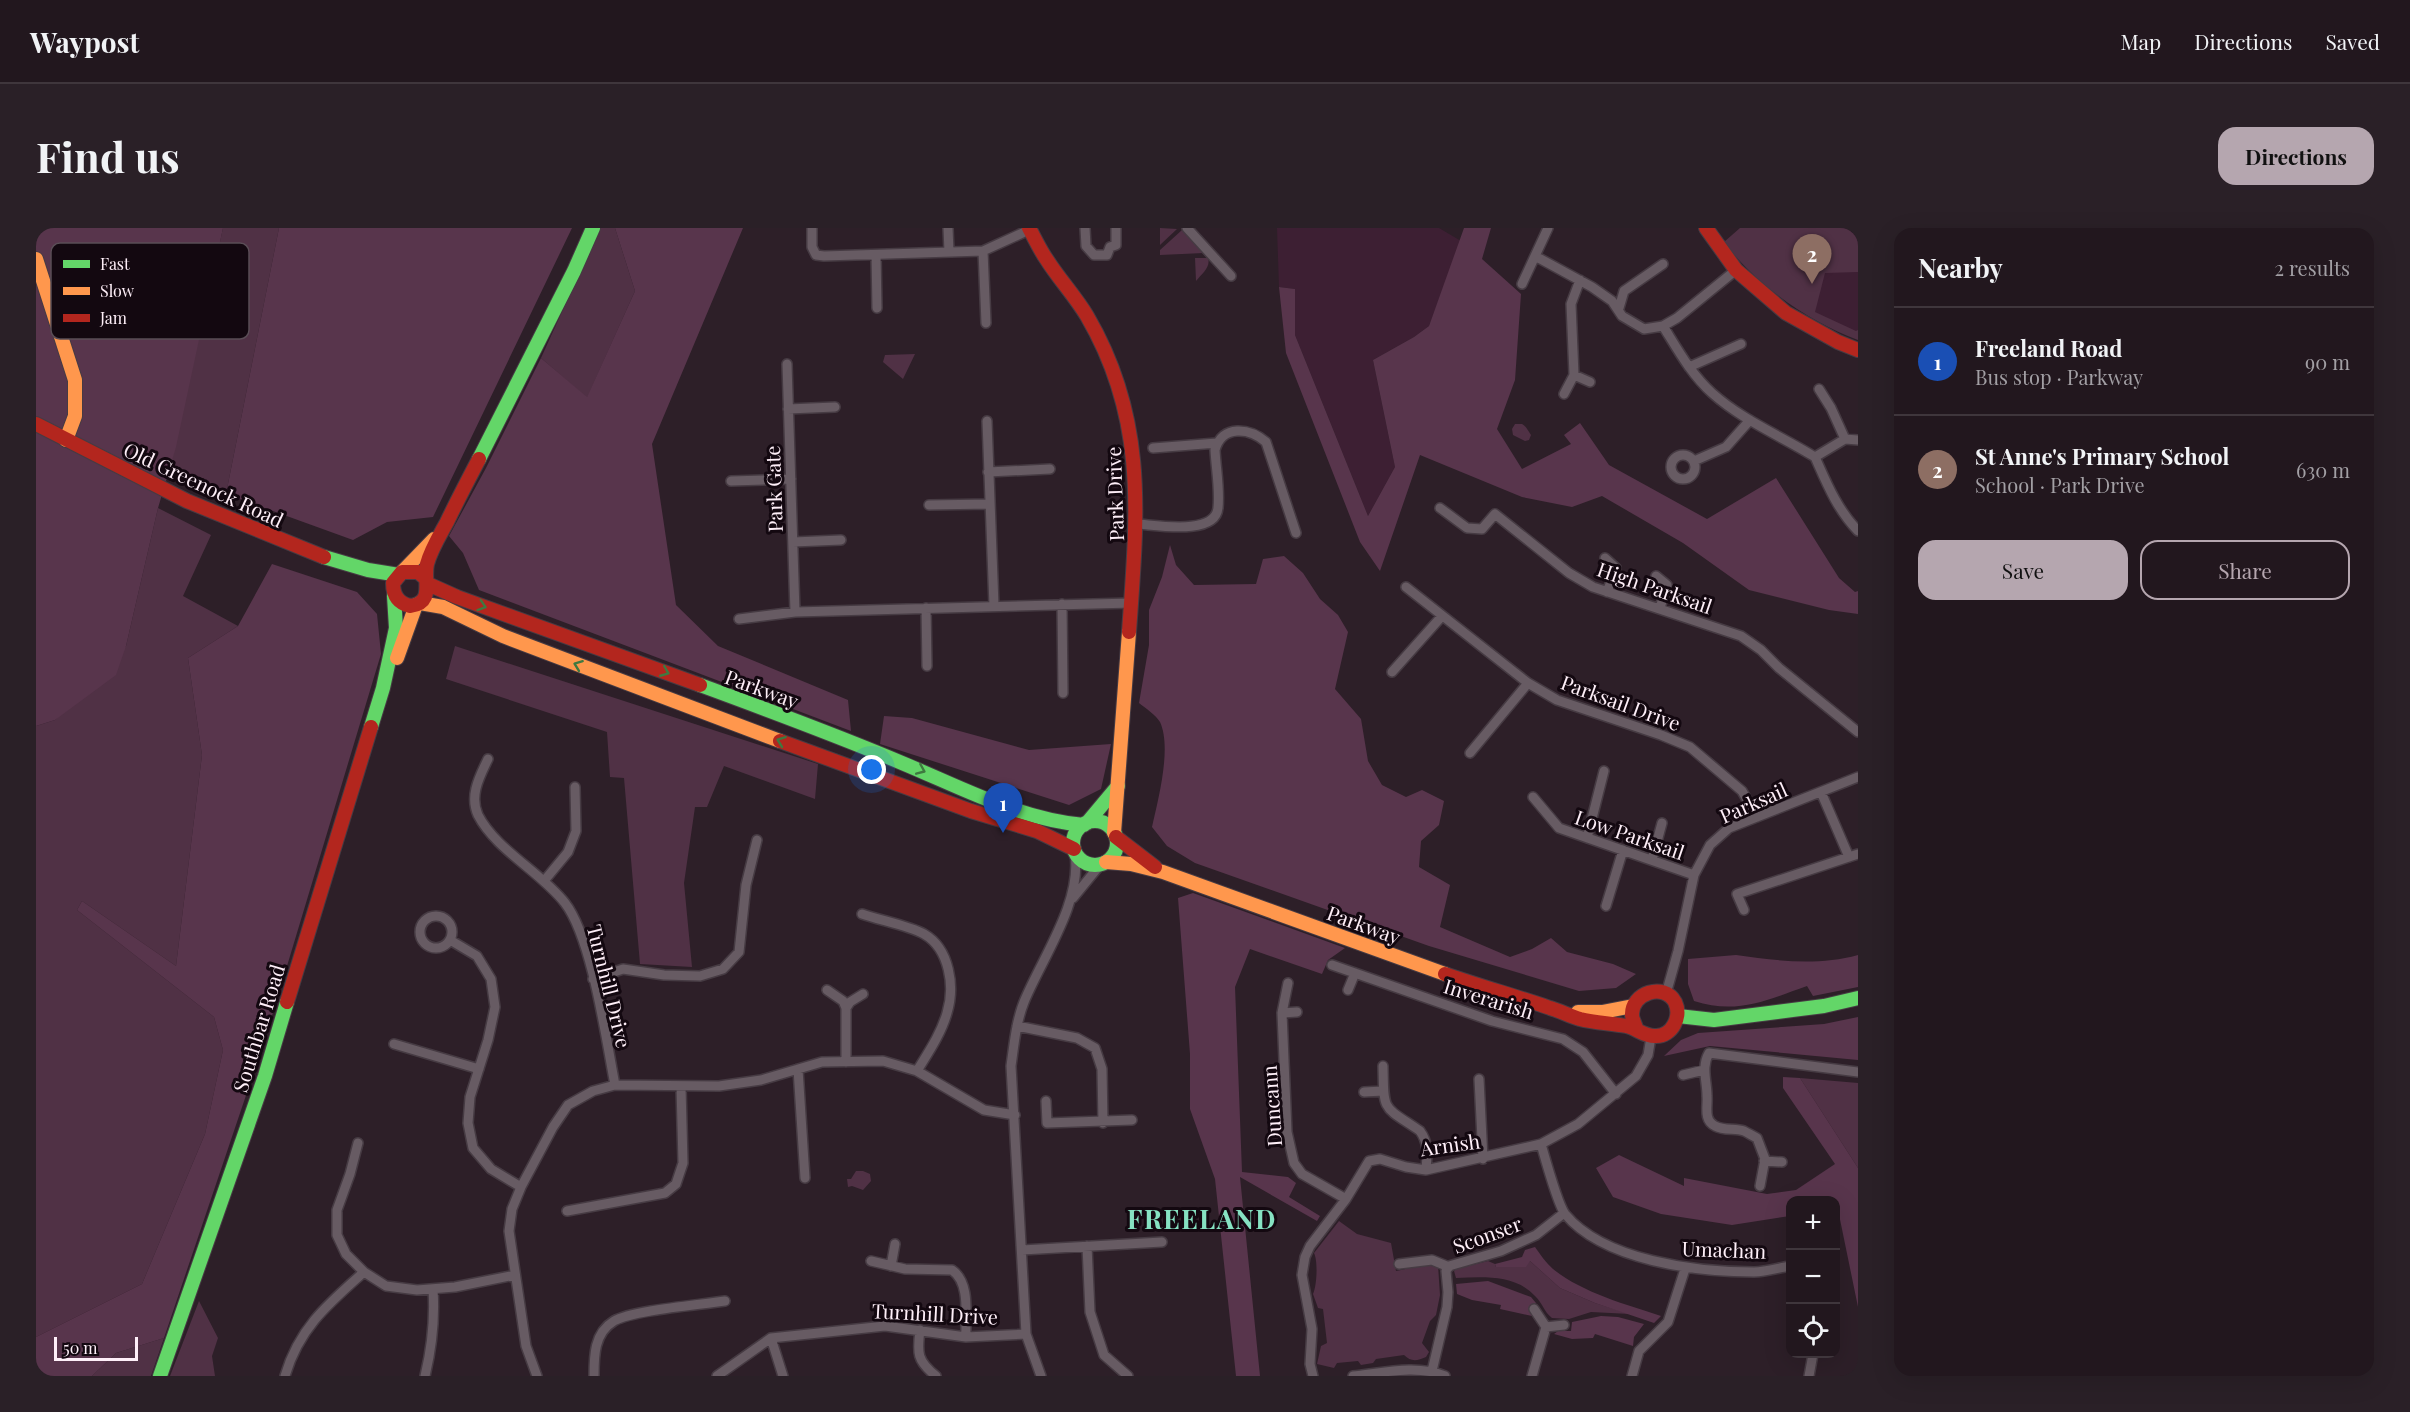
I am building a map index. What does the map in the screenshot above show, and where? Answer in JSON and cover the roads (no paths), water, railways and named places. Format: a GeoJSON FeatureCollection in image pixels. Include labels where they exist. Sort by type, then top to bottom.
{"type":"FeatureCollection","features":[{"type":"Feature","properties":{"kind":"street"},"geometry":{"type":"LineString","coordinates":[[418,604],[427,595],[430,560],[441,533],[574,271],[593,228]]}},
{"type":"Feature","properties":{"kind":"street"},"geometry":{"type":"LineString","coordinates":[[812,228],[812,247],[816,255],[983,251],[1029,229]]}},
{"type":"Feature","properties":{"kind":"street"},"geometry":{"type":"LineString","coordinates":[[948,228],[949,252]]}},
{"type":"Feature","properties":{"kind":"street"},"geometry":{"type":"LineString","coordinates":[[1085,228],[1086,246],[1094,255],[1107,255],[1110,247],[1116,245],[1116,228]]}},
{"type":"Feature","properties":{"kind":"street"},"geometry":{"type":"LineString","coordinates":[[1187,228],[1231,276]]}},
{"type":"Feature","properties":{"kind":"street"},"geometry":{"type":"LineString","coordinates":[[1522,284],[1548,228]]}},
{"type":"Feature","properties":{"kind":"street"},"geometry":{"type":"LineString","coordinates":[[1706,228],[1736,270],[1786,313],[1838,342],[1858,350]]}},
{"type":"Feature","properties":{"kind":"street","name":"Park Drive"},"geometry":{"type":"LineString","coordinates":[[1029,229],[1047,260],[1086,315],[1123,400],[1134,454],[1137,524],[1115,835]]}},
{"type":"Feature","properties":{"kind":"street"},"geometry":{"type":"LineString","coordinates":[[983,251],[986,323]]}},
{"type":"Feature","properties":{"kind":"street"},"geometry":{"type":"LineString","coordinates":[[876,255],[877,308]]}},
{"type":"Feature","properties":{"kind":"street"},"geometry":{"type":"LineString","coordinates":[[1535,256],[1580,280],[1619,308],[1622,316],[1644,329],[1663,326],[1677,318],[1736,270]]}},
{"type":"Feature","properties":{"kind":"street"},"geometry":{"type":"LineString","coordinates":[[36,259],[51,306]]}},
{"type":"Feature","properties":{"kind":"street"},"geometry":{"type":"LineString","coordinates":[[1619,308],[1624,291],[1663,264]]}},
{"type":"Feature","properties":{"kind":"street"},"geometry":{"type":"LineString","coordinates":[[1564,394],[1574,375],[1571,304],[1580,280]]}},
{"type":"Feature","properties":{"kind":"street"},"geometry":{"type":"LineString","coordinates":[[1663,326],[1689,367],[1713,393],[1750,420],[1815,457],[1833,498],[1844,516],[1858,531]]}},
{"type":"Feature","properties":{"kind":"street"},"geometry":{"type":"LineString","coordinates":[[62,339],[75,380],[75,416],[66,440]]}},
{"type":"Feature","properties":{"kind":"street"},"geometry":{"type":"LineString","coordinates":[[1689,367],[1741,344]]}},
{"type":"Feature","properties":{"kind":"street","name":"Park Gate"},"geometry":{"type":"LineString","coordinates":[[787,364],[795,612]]}},
{"type":"Feature","properties":{"kind":"street"},"geometry":{"type":"LineString","coordinates":[[1574,375],[1590,382]]}},
{"type":"Feature","properties":{"kind":"street"},"geometry":{"type":"LineString","coordinates":[[1819,389],[1831,408],[1845,439]]}},
{"type":"Feature","properties":{"kind":"street"},"geometry":{"type":"LineString","coordinates":[[788,409],[835,407]]}},
{"type":"Feature","properties":{"kind":"street"},"geometry":{"type":"LineString","coordinates":[[1694,461],[1726,447],[1750,420]]}},
{"type":"Feature","properties":{"kind":"street"},"geometry":{"type":"LineString","coordinates":[[987,421],[994,606]]}},
{"type":"Feature","properties":{"kind":"street","name":"Old Greenock Road"},"geometry":{"type":"LineString","coordinates":[[36,424],[180,498],[247,528],[326,558],[360,568],[381,573],[401,573]]}},
{"type":"Feature","properties":{"kind":"street"},"geometry":{"type":"LineString","coordinates":[[1137,524],[1198,527],[1211,520],[1218,510],[1215,450],[1217,442],[1224,435],[1246,430],[1257,434],[1266,442],[1296,533]]}},
{"type":"Feature","properties":{"kind":"street"},"geometry":{"type":"LineString","coordinates":[[1815,457],[1845,439],[1858,440]]}},
{"type":"Feature","properties":{"kind":"street"},"geometry":{"type":"LineString","coordinates":[[1153,448],[1217,442]]}},
{"type":"Feature","properties":{"kind":"street"},"geometry":{"type":"LineString","coordinates":[[988,472],[1050,469]]}},
{"type":"Feature","properties":{"kind":"street"},"geometry":{"type":"LineString","coordinates":[[731,481],[791,479]]}},
{"type":"Feature","properties":{"kind":"street"},"geometry":{"type":"LineString","coordinates":[[929,505],[989,504]]}},
{"type":"Feature","properties":{"kind":"street","name":"High Parksail"},"geometry":{"type":"LineString","coordinates":[[1440,508],[1467,528],[1482,530],[1495,514],[1569,573],[1593,587],[1742,636],[1858,732]]}},
{"type":"Feature","properties":{"kind":"street"},"geometry":{"type":"LineString","coordinates":[[441,533],[393,583],[394,595],[404,604],[443,607],[522,644],[971,811],[1037,831],[1075,851],[1086,863],[1103,863]]}},
{"type":"Feature","properties":{"kind":"street"},"geometry":{"type":"LineString","coordinates":[[793,542],[841,540]]}},
{"type":"Feature","properties":{"kind":"street"},"geometry":{"type":"LineString","coordinates":[[1605,558],[1616,568],[1607,592]]}},
{"type":"Feature","properties":{"kind":"street","name":"Old Greenock Road"},"geometry":{"type":"LineString","coordinates":[[360,568],[394,595]]}},
{"type":"Feature","properties":{"kind":"street"},"geometry":{"type":"LineString","coordinates":[[401,573],[418,572],[427,581]]}},
{"type":"Feature","properties":{"kind":"street"},"geometry":{"type":"LineString","coordinates":[[1656,576],[1667,585],[1660,608]]}},
{"type":"Feature","properties":{"kind":"street","name":"Parkway"},"geometry":{"type":"LineString","coordinates":[[427,581],[449,595],[583,640],[845,739],[1032,816],[1060,823],[1085,824]]}},
{"type":"Feature","properties":{"kind":"street","name":"Parksail Drive"},"geometry":{"type":"LineString","coordinates":[[1406,587],[1528,683],[1557,700],[1690,747],[1742,791],[1757,817]]}},
{"type":"Feature","properties":{"kind":"street","name":"Southbar Road"},"geometry":{"type":"LineString","coordinates":[[160,1376],[265,1076],[383,688],[396,628],[394,595]]}},
{"type":"Feature","properties":{"kind":"street"},"geometry":{"type":"LineString","coordinates":[[740,619],[795,612],[1132,603]]}},
{"type":"Feature","properties":{"kind":"street","name":"Southbar Road"},"geometry":{"type":"LineString","coordinates":[[383,688],[400,652],[418,604]]}},
{"type":"Feature","properties":{"kind":"street"},"geometry":{"type":"LineString","coordinates":[[1062,604],[1063,693]]}},
{"type":"Feature","properties":{"kind":"street"},"geometry":{"type":"LineString","coordinates":[[926,608],[927,666]]}},
{"type":"Feature","properties":{"kind":"street"},"geometry":{"type":"LineString","coordinates":[[1392,672],[1442,616]]}},
{"type":"Feature","properties":{"kind":"street"},"geometry":{"type":"LineString","coordinates":[[1470,753],[1528,683]]}},
{"type":"Feature","properties":{"kind":"street","name":"Turnhill Drive"},"geometry":{"type":"LineString","coordinates":[[488,759],[475,785],[477,813],[493,836],[566,904],[579,930],[593,979],[615,1084]]}},
{"type":"Feature","properties":{"kind":"street"},"geometry":{"type":"LineString","coordinates":[[1587,838],[1604,771]]}},
{"type":"Feature","properties":{"kind":"street","name":"Parksail"},"geometry":{"type":"LineString","coordinates":[[1666,994],[1695,875],[1710,845],[1729,828],[1858,777]]}},
{"type":"Feature","properties":{"kind":"street"},"geometry":{"type":"LineString","coordinates":[[1041,1376],[1026,1334],[1011,1066],[1017,1026],[1024,1003],[1070,902],[1076,878],[1073,839],[1076,832],[1097,813],[1119,785]]}},
{"type":"Feature","properties":{"kind":"street"},"geometry":{"type":"LineString","coordinates":[[543,881],[568,852],[576,831],[575,787]]}},
{"type":"Feature","properties":{"kind":"street"},"geometry":{"type":"LineString","coordinates":[[1744,910],[1737,894],[1854,856],[1821,792]]}},
{"type":"Feature","properties":{"kind":"street","name":"Low Parksail"},"geometry":{"type":"LineString","coordinates":[[1533,797],[1559,828],[1695,875]]}},
{"type":"Feature","properties":{"kind":"street"},"geometry":{"type":"LineString","coordinates":[[1070,902],[1115,851],[1115,835],[1102,823],[1085,824]]}},
{"type":"Feature","properties":{"kind":"street"},"geometry":{"type":"LineString","coordinates":[[1652,860],[1662,823]]}},
{"type":"Feature","properties":{"kind":"street","name":"Parkway"},"geometry":{"type":"LineString","coordinates":[[1115,835],[1143,859],[1163,872]]}},
{"type":"Feature","properties":{"kind":"street"},"geometry":{"type":"LineString","coordinates":[[593,979],[623,969],[664,975],[700,976],[723,969],[739,952],[746,885],[757,840]]}},
{"type":"Feature","properties":{"kind":"street"},"geometry":{"type":"LineString","coordinates":[[1606,906],[1623,850]]}},
{"type":"Feature","properties":{"kind":"street","name":"Parkway"},"geometry":{"type":"LineString","coordinates":[[1103,863],[1131,864],[1163,872],[1433,971],[1579,1018],[1636,1029]]}},
{"type":"Feature","properties":{"kind":"street"},"geometry":{"type":"LineString","coordinates":[[862,914],[924,934],[943,951],[950,980],[948,1012],[936,1039],[917,1071]]}},
{"type":"Feature","properties":{"kind":"street"},"geometry":{"type":"LineString","coordinates":[[450,940],[477,956],[491,979],[495,1007],[470,1106],[468,1123],[473,1148],[491,1168],[521,1187]]}},
{"type":"Feature","properties":{"kind":"street","name":"Inverarish"},"geometry":{"type":"LineString","coordinates":[[1332,965],[1492,1021],[1563,1039],[1583,1052],[1616,1094]]}},
{"type":"Feature","properties":{"kind":"street"},"geometry":{"type":"LineString","coordinates":[[1348,990],[1355,973]]}},
{"type":"Feature","properties":{"kind":"street","name":"Duncann"},"geometry":{"type":"LineString","coordinates":[[1288,983],[1282,1013],[1287,1132],[1294,1163],[1302,1174],[1346,1199]]}},
{"type":"Feature","properties":{"kind":"street"},"geometry":{"type":"LineString","coordinates":[[827,990],[843,1001],[846,1008],[846,1062]]}},
{"type":"Feature","properties":{"kind":"street"},"geometry":{"type":"LineString","coordinates":[[1658,991],[1666,994],[1675,1003],[1678,1016],[1672,1029],[1666,1034],[1651,1036],[1636,1029],[1632,1016],[1633,1006],[1643,994],[1658,991]]}},
{"type":"Feature","properties":{"kind":"street"},"geometry":{"type":"LineString","coordinates":[[846,1008],[850,1002],[863,994]]}},
{"type":"Feature","properties":{"kind":"street"},"geometry":{"type":"LineString","coordinates":[[1678,1016],[1714,1020],[1824,1006],[1858,998]]}},
{"type":"Feature","properties":{"kind":"street","name":"Parkway"},"geometry":{"type":"LineString","coordinates":[[1552,1009],[1590,1013],[1633,1006]]}},
{"type":"Feature","properties":{"kind":"street"},"geometry":{"type":"LineString","coordinates":[[1282,1013],[1297,1012]]}},
{"type":"Feature","properties":{"kind":"street"},"geometry":{"type":"LineString","coordinates":[[1017,1026],[1077,1038],[1095,1048],[1102,1069],[1103,1123]]}},
{"type":"Feature","properties":{"kind":"street","name":"Arnish"},"geometry":{"type":"LineString","coordinates":[[1313,1376],[1312,1329],[1302,1268],[1310,1246],[1346,1199],[1367,1165],[1374,1159],[1426,1170],[1483,1159],[1541,1144],[1578,1124],[1636,1076],[1645,1062],[1651,1036]]}},
{"type":"Feature","properties":{"kind":"street"},"geometry":{"type":"LineString","coordinates":[[394,1044],[479,1069]]}},
{"type":"Feature","properties":{"kind":"street"},"geometry":{"type":"LineString","coordinates":[[1760,1186],[1764,1161],[1757,1138],[1744,1131],[1717,1127],[1710,1122],[1706,1110],[1708,1097],[1704,1070],[1705,1060],[1709,1053],[1858,1072]]}},
{"type":"Feature","properties":{"kind":"street"},"geometry":{"type":"LineString","coordinates":[[537,1376],[525,1346],[509,1231],[512,1209],[552,1127],[568,1105],[593,1091],[615,1084],[719,1086],[761,1080],[822,1062],[883,1061],[917,1071],[984,1110],[1015,1116]]}},
{"type":"Feature","properties":{"kind":"street"},"geometry":{"type":"LineString","coordinates":[[1383,1066],[1386,1108],[1424,1136],[1427,1150],[1426,1170]]}},
{"type":"Feature","properties":{"kind":"street"},"geometry":{"type":"LineString","coordinates":[[798,1069],[805,1178]]}},
{"type":"Feature","properties":{"kind":"street"},"geometry":{"type":"LineString","coordinates":[[1683,1075],[1704,1070]]}},
{"type":"Feature","properties":{"kind":"street"},"geometry":{"type":"LineString","coordinates":[[1479,1079],[1483,1159]]}},
{"type":"Feature","properties":{"kind":"street"},"geometry":{"type":"LineString","coordinates":[[567,1211],[665,1193],[676,1184],[683,1163],[681,1087]]}},
{"type":"Feature","properties":{"kind":"street"},"geometry":{"type":"LineString","coordinates":[[1365,1092],[1383,1091]]}},
{"type":"Feature","properties":{"kind":"street"},"geometry":{"type":"LineString","coordinates":[[1046,1101],[1047,1123],[1103,1123],[1132,1120]]}},
{"type":"Feature","properties":{"kind":"street"},"geometry":{"type":"LineString","coordinates":[[358,1143],[337,1210],[337,1235],[346,1254],[364,1272],[386,1286],[417,1290],[455,1287],[515,1275]]}},
{"type":"Feature","properties":{"kind":"street"},"geometry":{"type":"LineString","coordinates":[[1541,1144],[1564,1213]]}},
{"type":"Feature","properties":{"kind":"street"},"geometry":{"type":"LineString","coordinates":[[1764,1161],[1782,1162]]}},
{"type":"Feature","properties":{"kind":"street","name":"Sconser"},"geometry":{"type":"LineString","coordinates":[[1432,1371],[1447,1307],[1446,1271],[1449,1267],[1501,1251],[1536,1235],[1564,1213]]}},
{"type":"Feature","properties":{"kind":"street","name":"Umachan"},"geometry":{"type":"LineString","coordinates":[[1564,1213],[1593,1237],[1633,1256],[1685,1269],[1756,1272],[1786,1267]]}},
{"type":"Feature","properties":{"kind":"street"},"geometry":{"type":"LineString","coordinates":[[1022,1250],[1162,1242]]}},
{"type":"Feature","properties":{"kind":"street"},"geometry":{"type":"LineString","coordinates":[[891,1266],[895,1244]]}},
{"type":"Feature","properties":{"kind":"street"},"geometry":{"type":"LineString","coordinates":[[1086,1246],[1090,1312],[1097,1334],[1104,1355],[1128,1376]]}},
{"type":"Feature","properties":{"kind":"street"},"geometry":{"type":"LineString","coordinates":[[1399,1264],[1432,1260],[1449,1267]]}},
{"type":"Feature","properties":{"kind":"street"},"geometry":{"type":"LineString","coordinates":[[871,1261],[905,1269],[952,1270],[964,1285],[966,1337]]}},
{"type":"Feature","properties":{"kind":"street"},"geometry":{"type":"LineString","coordinates":[[1632,1376],[1639,1351],[1668,1322],[1685,1269]]}},
{"type":"Feature","properties":{"kind":"street"},"geometry":{"type":"LineString","coordinates":[[285,1376],[291,1356],[307,1328],[329,1303],[364,1272]]}},
{"type":"Feature","properties":{"kind":"street"},"geometry":{"type":"LineString","coordinates":[[425,1376],[434,1327],[433,1289]]}},
{"type":"Feature","properties":{"kind":"street"},"geometry":{"type":"LineString","coordinates":[[594,1376],[594,1350],[602,1333],[613,1321],[633,1314],[725,1301]]}},
{"type":"Feature","properties":{"kind":"street"},"geometry":{"type":"LineString","coordinates":[[1532,1376],[1546,1327],[1534,1309]]}},
{"type":"Feature","properties":{"kind":"street"},"geometry":{"type":"LineString","coordinates":[[1546,1327],[1564,1325]]}},
{"type":"Feature","properties":{"kind":"street","name":"Turnhill Drive"},"geometry":{"type":"LineString","coordinates":[[717,1376],[771,1338],[885,1326],[966,1337],[1026,1334]]}},
{"type":"Feature","properties":{"kind":"street"},"geometry":{"type":"LineString","coordinates":[[920,1330],[917,1351],[924,1367],[936,1376]]}},
{"type":"Feature","properties":{"kind":"street"},"geometry":{"type":"LineString","coordinates":[[771,1338],[783,1376]]}},
{"type":"Feature","properties":{"kind":"street"},"geometry":{"type":"LineString","coordinates":[[1809,1376],[1812,1358]]}},
{"type":"Feature","properties":{"kind":"street"},"geometry":{"type":"LineString","coordinates":[[1353,1376],[1399,1371],[1432,1371],[1444,1376]]}},
{"type":"Feature","properties":{"kind":"place","name":"St Anne's Primary School"},"geometry":{"type":"Point","coordinates":[1812,284]}},
{"type":"Feature","properties":{"kind":"place","name":"Freeland Road"},"geometry":{"type":"Point","coordinates":[1003,833]}},
{"type":"Feature","properties":{"kind":"district","name":"FREELAND"},"geometry":{"type":"Point","coordinates":[1202,1218]}}]}
